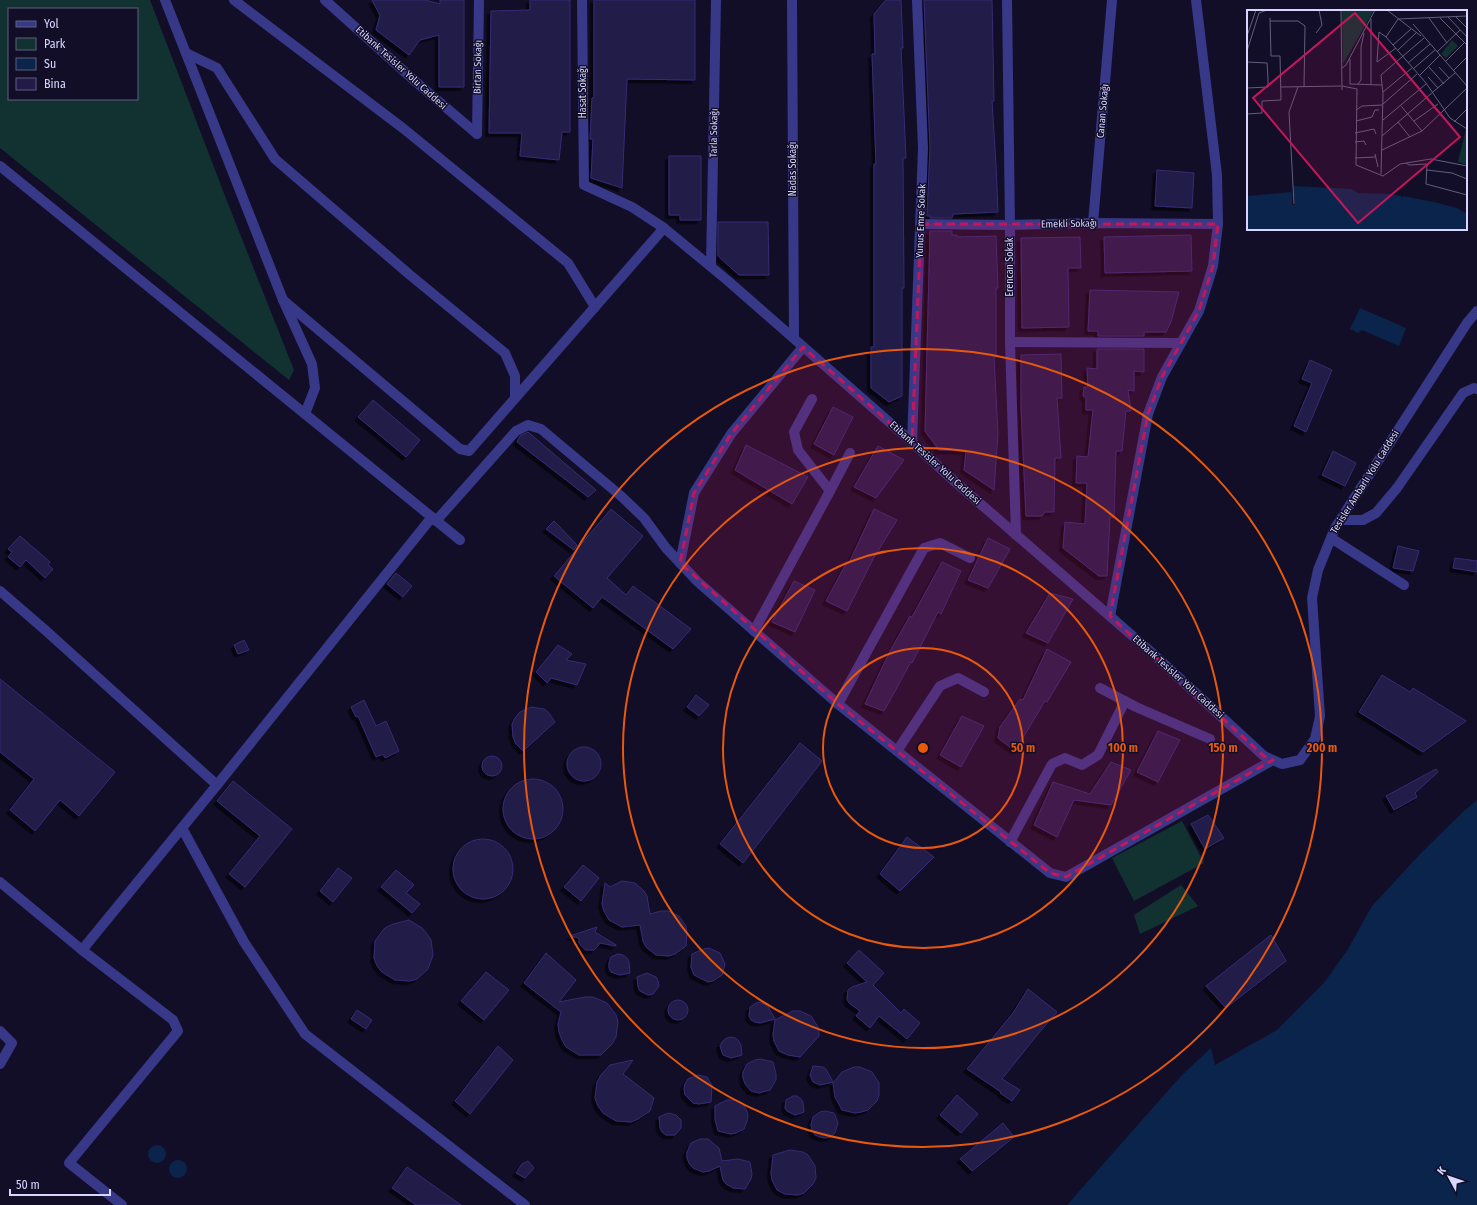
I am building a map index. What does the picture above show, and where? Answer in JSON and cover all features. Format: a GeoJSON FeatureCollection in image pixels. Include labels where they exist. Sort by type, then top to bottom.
{"type":"FeatureCollection","features":[{"type":"Feature","properties":{"kind":"street"},"geometry":{"type":"LineString","coordinates":[[165,0],[284,300],[312,364],[315,388],[305,414]]}},
{"type":"Feature","properties":{"kind":"street"},"geometry":{"type":"LineString","coordinates":[[234,0],[404,129],[568,263],[595,307]]}},
{"type":"Feature","properties":{"kind":"street","name":"Etibank Tesisler Yolu Caddesi"},"geometry":{"type":"LineString","coordinates":[[325,0],[416,82],[477,134]]}},
{"type":"Feature","properties":{"kind":"street","name":"Birtan Sokağı"},"geometry":{"type":"LineString","coordinates":[[477,134],[479,0]]}},
{"type":"Feature","properties":{"kind":"street","name":"Hasat Sokağı"},"geometry":{"type":"LineString","coordinates":[[582,0],[584,185]]}},
{"type":"Feature","properties":{"kind":"street","name":"Tarla Sokağı"},"geometry":{"type":"LineString","coordinates":[[711,266],[716,0]]}},
{"type":"Feature","properties":{"kind":"street","name":"Nadas Sokağı"},"geometry":{"type":"LineString","coordinates":[[792,0],[794,338]]}},
{"type":"Feature","properties":{"kind":"street","name":"Yunus Emre Sokak"},"geometry":{"type":"LineString","coordinates":[[912,442],[923,148],[918,0]]}},
{"type":"Feature","properties":{"kind":"street","name":"Erencan Sokak"},"geometry":{"type":"LineString","coordinates":[[1007,0],[1010,342],[1016,535]]}},
{"type":"Feature","properties":{"kind":"street","name":"Canan Sokağı"},"geometry":{"type":"LineString","coordinates":[[1093,223],[1112,0]]}},
{"type":"Feature","properties":{"kind":"street"},"geometry":{"type":"LineString","coordinates":[[1110,616],[1148,414],[1162,377],[1199,311],[1213,266],[1218,224],[1217,175],[1196,0]]}},
{"type":"Feature","properties":{"kind":"street"},"geometry":{"type":"LineString","coordinates":[[186,53],[217,68],[275,159],[410,275],[505,353],[515,376],[515,398]]}},
{"type":"Feature","properties":{"kind":"street"},"geometry":{"type":"LineString","coordinates":[[0,166],[460,540]]}},
{"type":"Feature","properties":{"kind":"street","name":"Etibank Tesisler Yolu Caddesi"},"geometry":{"type":"LineString","coordinates":[[584,185],[632,207],[664,228],[711,266],[912,442],[953,480],[1160,660],[1264,756],[1273,760]]}},
{"type":"Feature","properties":{"kind":"street","name":"Emekli Sokağı"},"geometry":{"type":"LineString","coordinates":[[921,224],[1218,224]]}},
{"type":"Feature","properties":{"kind":"street"},"geometry":{"type":"LineString","coordinates":[[284,300],[460,449],[469,452],[664,228]]}},
{"type":"Feature","properties":{"kind":"street","name":"Tesisler Ambarlı Yolu Caddesi"},"geometry":{"type":"LineString","coordinates":[[1273,760],[1282,764],[1300,760],[1315,739],[1320,716],[1312,598],[1318,570],[1331,538],[1340,520],[1467,323],[1477,311]]}},
{"type":"Feature","properties":{"kind":"street"},"geometry":{"type":"LineString","coordinates":[[1010,342],[1181,343]]}},
{"type":"Feature","properties":{"kind":"street"},"geometry":{"type":"LineString","coordinates":[[680,563],[694,493],[731,434],[803,347]]}},
{"type":"Feature","properties":{"kind":"street"},"geometry":{"type":"LineString","coordinates":[[1340,520],[1363,520],[1376,513],[1397,488],[1463,393],[1474,388],[1477,389]]}},
{"type":"Feature","properties":{"kind":"street"},"geometry":{"type":"LineString","coordinates":[[812,399],[794,432],[798,450],[830,491]]}},
{"type":"Feature","properties":{"kind":"street"},"geometry":{"type":"LineString","coordinates":[[82,950],[434,519],[516,431],[528,425],[541,429],[621,496],[644,518],[666,548],[698,582],[838,704],[1050,873],[1066,877],[1273,760]]}},
{"type":"Feature","properties":{"kind":"street"},"geometry":{"type":"LineString","coordinates":[[754,631],[850,453]]}},
{"type":"Feature","properties":{"kind":"street"},"geometry":{"type":"LineString","coordinates":[[1331,538],[1404,585]]}},
{"type":"Feature","properties":{"kind":"street"},"geometry":{"type":"LineString","coordinates":[[838,704],[924,548],[940,543],[970,558]]}},
{"type":"Feature","properties":{"kind":"street"},"geometry":{"type":"LineString","coordinates":[[0,591],[217,785]]}},
{"type":"Feature","properties":{"kind":"street"},"geometry":{"type":"LineString","coordinates":[[897,751],[940,686],[958,678],[984,692]]}},
{"type":"Feature","properties":{"kind":"street"},"geometry":{"type":"LineString","coordinates":[[1100,688],[1125,701],[1210,739]]}},
{"type":"Feature","properties":{"kind":"street"},"geometry":{"type":"LineString","coordinates":[[1010,842],[1052,764],[1065,758],[1082,765],[1098,755],[1125,701]]}},
{"type":"Feature","properties":{"kind":"street"},"geometry":{"type":"LineString","coordinates":[[182,828],[244,942],[306,1034],[525,1205]]}},
{"type":"Feature","properties":{"kind":"street"},"geometry":{"type":"LineString","coordinates":[[0,882],[82,950],[173,1020],[178,1032],[69,1163],[122,1205]]}},
{"type":"Feature","properties":{"kind":"street"},"geometry":{"type":"LineString","coordinates":[[0,1031],[12,1043],[0,1064]]}},
{"type":"Feature","properties":{"kind":"highlighted area"},"geometry":{"type":"Polygon","coordinates":[[[921,224],[1218,224],[1213,266],[1199,311],[1162,377],[1148,414],[1110,616],[1264,756],[1273,760],[1066,877],[1050,873],[838,704],[680,563],[694,493],[731,434],[803,347],[912,442],[921,224]]]}},
{"type":"Feature","properties":{"kind":"green space"},"geometry":{"type":"Polygon","coordinates":[[[0,0],[150,0],[294,370],[289,380],[0,148],[0,0]]]}},
{"type":"Feature","properties":{"kind":"green space"},"geometry":{"type":"Polygon","coordinates":[[[1182,821],[1204,863],[1134,901],[1112,858],[1182,821]]]}},
{"type":"Feature","properties":{"kind":"green space"},"geometry":{"type":"Polygon","coordinates":[[[1181,885],[1198,906],[1140,934],[1134,915],[1181,885]]]}},
{"type":"Feature","properties":{"kind":"water"},"geometry":{"type":"Polygon","coordinates":[[[1360,308],[1406,328],[1399,346],[1362,330],[1358,333],[1350,329],[1360,308]]]}},
{"type":"Feature","properties":{"kind":"water"},"geometry":{"type":"Polygon","coordinates":[[[1477,800],[1477,1205],[1067,1205],[1181,1076],[1211,1048],[1215,1065],[1277,1030],[1324,983],[1348,949],[1372,906],[1421,853],[1477,800]]]}},
{"type":"Feature","properties":{"kind":"water"},"geometry":{"type":"Polygon","coordinates":[[[157,1145],[163,1148],[166,1154],[163,1160],[157,1163],[151,1160],[148,1154],[151,1148],[157,1145]]]}},
{"type":"Feature","properties":{"kind":"water"},"geometry":{"type":"Polygon","coordinates":[[[178,1160],[184,1163],[187,1169],[184,1175],[178,1178],[172,1175],[169,1169],[172,1163],[178,1160]]]}},
{"type":"Feature","properties":{"kind":"building"},"geometry":{"type":"Polygon","coordinates":[[[372,0],[425,0],[440,4],[440,0],[464,0],[464,87],[439,87],[439,35],[420,40],[409,55],[376,30],[380,15],[372,0]]]}},
{"type":"Feature","properties":{"kind":"building"},"geometry":{"type":"Polygon","coordinates":[[[530,0],[570,0],[570,132],[562,132],[559,160],[520,156],[522,133],[489,133],[491,11],[530,10],[530,0]]]}},
{"type":"Feature","properties":{"kind":"building"},"geometry":{"type":"Polygon","coordinates":[[[594,0],[695,0],[695,80],[627,79],[622,188],[591,178],[593,139],[590,139],[592,98],[594,98],[594,0]]]}},
{"type":"Feature","properties":{"kind":"building"},"geometry":{"type":"Polygon","coordinates":[[[886,0],[901,0],[903,48],[901,48],[906,158],[903,158],[904,288],[902,288],[902,396],[889,402],[871,388],[871,347],[874,347],[874,164],[876,164],[872,54],[875,54],[874,14],[886,0]]]}},
{"type":"Feature","properties":{"kind":"building"},"geometry":{"type":"Polygon","coordinates":[[[924,0],[992,0],[994,101],[992,101],[998,212],[953,214],[952,218],[930,218],[930,216],[927,216],[930,148],[924,0]]]}},
{"type":"Feature","properties":{"kind":"building"},"geometry":{"type":"Polygon","coordinates":[[[669,156],[701,156],[701,220],[680,220],[680,215],[669,215],[669,156]]]}},
{"type":"Feature","properties":{"kind":"building"},"geometry":{"type":"Polygon","coordinates":[[[1157,170],[1194,173],[1192,208],[1155,206],[1157,170]]]}},
{"type":"Feature","properties":{"kind":"building"},"geometry":{"type":"Polygon","coordinates":[[[718,222],[768,222],[769,275],[739,275],[718,256],[718,222]]]}},
{"type":"Feature","properties":{"kind":"building"},"geometry":{"type":"Polygon","coordinates":[[[930,231],[952,231],[952,235],[957,235],[957,237],[996,236],[998,288],[996,288],[996,357],[994,357],[998,434],[994,490],[964,470],[966,451],[939,450],[925,431],[930,231]]]}},
{"type":"Feature","properties":{"kind":"building"},"geometry":{"type":"Polygon","coordinates":[[[1191,235],[1192,271],[1105,273],[1104,237],[1191,235]]]}},
{"type":"Feature","properties":{"kind":"building"},"geometry":{"type":"Polygon","coordinates":[[[1080,237],[1081,268],[1068,268],[1069,327],[1022,328],[1021,238],[1080,237]]]}},
{"type":"Feature","properties":{"kind":"building"},"geometry":{"type":"Polygon","coordinates":[[[1090,290],[1179,292],[1171,322],[1166,332],[1144,332],[1144,336],[1098,336],[1098,331],[1088,331],[1090,290]]]}},
{"type":"Feature","properties":{"kind":"building"},"geometry":{"type":"Polygon","coordinates":[[[1097,349],[1144,349],[1144,372],[1134,371],[1134,391],[1128,390],[1131,411],[1126,411],[1122,451],[1116,451],[1114,518],[1110,517],[1107,576],[1099,576],[1063,548],[1065,522],[1085,524],[1087,483],[1076,483],[1077,456],[1088,457],[1093,410],[1086,410],[1086,398],[1083,396],[1084,387],[1088,387],[1087,368],[1097,369],[1097,349]]]}},
{"type":"Feature","properties":{"kind":"building"},"geometry":{"type":"Polygon","coordinates":[[[1061,354],[1062,398],[1057,398],[1061,458],[1055,458],[1054,512],[1045,512],[1042,516],[1026,516],[1021,409],[1021,355],[1061,354]]]}},
{"type":"Feature","properties":{"kind":"building"},"geometry":{"type":"Polygon","coordinates":[[[1310,360],[1332,370],[1306,432],[1294,426],[1312,383],[1302,379],[1310,360]]]}},
{"type":"Feature","properties":{"kind":"building"},"geometry":{"type":"Polygon","coordinates":[[[373,400],[420,440],[406,457],[358,417],[373,400]]]}},
{"type":"Feature","properties":{"kind":"building"},"geometry":{"type":"Polygon","coordinates":[[[833,407],[853,417],[834,455],[814,444],[833,407]]]}},
{"type":"Feature","properties":{"kind":"building"},"geometry":{"type":"Polygon","coordinates":[[[528,432],[596,490],[588,497],[517,442],[520,436],[528,432]]]}},
{"type":"Feature","properties":{"kind":"building"},"geometry":{"type":"Polygon","coordinates":[[[746,445],[808,477],[792,504],[735,470],[746,445]]]}},
{"type":"Feature","properties":{"kind":"building"},"geometry":{"type":"Polygon","coordinates":[[[878,446],[904,460],[876,498],[854,487],[878,446]]]}},
{"type":"Feature","properties":{"kind":"building"},"geometry":{"type":"Polygon","coordinates":[[[1333,451],[1356,463],[1345,486],[1322,475],[1333,451]]]}},
{"type":"Feature","properties":{"kind":"building"},"geometry":{"type":"Polygon","coordinates":[[[611,509],[643,536],[607,578],[626,595],[633,586],[691,629],[673,649],[602,597],[593,608],[554,576],[611,509]]]}},
{"type":"Feature","properties":{"kind":"building"},"geometry":{"type":"Polygon","coordinates":[[[874,509],[897,520],[873,559],[847,611],[826,601],[847,562],[849,563],[874,509]]]}},
{"type":"Feature","properties":{"kind":"building"},"geometry":{"type":"Polygon","coordinates":[[[554,521],[577,545],[574,550],[546,529],[554,521]]]}},
{"type":"Feature","properties":{"kind":"building"},"geometry":{"type":"Polygon","coordinates":[[[20,536],[50,562],[48,565],[53,569],[45,578],[26,560],[20,567],[8,557],[12,552],[8,549],[20,536]]]}},
{"type":"Feature","properties":{"kind":"building"},"geometry":{"type":"Polygon","coordinates":[[[988,538],[1010,549],[988,588],[968,580],[988,538]]]}},
{"type":"Feature","properties":{"kind":"building"},"geometry":{"type":"Polygon","coordinates":[[[1398,546],[1419,551],[1413,571],[1393,568],[1398,546]]]}},
{"type":"Feature","properties":{"kind":"building"},"geometry":{"type":"Polygon","coordinates":[[[1455,558],[1477,561],[1477,572],[1453,568],[1455,558]]]}},
{"type":"Feature","properties":{"kind":"building"},"geometry":{"type":"Polygon","coordinates":[[[942,562],[961,571],[941,614],[938,612],[912,663],[911,662],[884,711],[865,704],[890,651],[910,616],[912,617],[942,562]]]}},
{"type":"Feature","properties":{"kind":"building"},"geometry":{"type":"Polygon","coordinates":[[[396,573],[412,586],[403,597],[387,584],[396,573]]]}},
{"type":"Feature","properties":{"kind":"building"},"geometry":{"type":"Polygon","coordinates":[[[794,581],[815,590],[795,632],[772,622],[794,581]]]}},
{"type":"Feature","properties":{"kind":"building"},"geometry":{"type":"Polygon","coordinates":[[[1050,593],[1073,599],[1048,643],[1026,633],[1050,593]]]}},
{"type":"Feature","properties":{"kind":"building"},"geometry":{"type":"Polygon","coordinates":[[[244,640],[249,650],[238,654],[234,645],[244,640]]]}},
{"type":"Feature","properties":{"kind":"building"},"geometry":{"type":"Polygon","coordinates":[[[558,645],[572,654],[566,660],[586,664],[577,685],[551,678],[547,683],[536,672],[558,645]]]}},
{"type":"Feature","properties":{"kind":"building"},"geometry":{"type":"Polygon","coordinates":[[[1047,649],[1071,662],[1047,702],[1045,701],[1015,751],[998,738],[1000,727],[1020,699],[1023,700],[1047,649]]]}},
{"type":"Feature","properties":{"kind":"building"},"geometry":{"type":"Polygon","coordinates":[[[1382,675],[1410,692],[1413,688],[1466,721],[1423,752],[1359,712],[1382,675]]]}},
{"type":"Feature","properties":{"kind":"building"},"geometry":{"type":"Polygon","coordinates":[[[0,679],[115,772],[79,816],[60,800],[35,831],[10,810],[34,779],[0,752],[0,679]]]}},
{"type":"Feature","properties":{"kind":"building"},"geometry":{"type":"Polygon","coordinates":[[[696,695],[709,705],[699,716],[687,707],[696,695]]]}},
{"type":"Feature","properties":{"kind":"building"},"geometry":{"type":"Polygon","coordinates":[[[364,700],[376,726],[386,721],[399,751],[385,758],[383,754],[376,757],[358,716],[356,717],[351,707],[364,700]]]}},
{"type":"Feature","properties":{"kind":"building"},"geometry":{"type":"Polygon","coordinates":[[[531,707],[544,709],[549,713],[555,722],[523,751],[516,744],[513,737],[512,724],[520,712],[531,707]]]}},
{"type":"Feature","properties":{"kind":"building"},"geometry":{"type":"Polygon","coordinates":[[[962,716],[984,726],[961,767],[940,755],[962,716]]]}},
{"type":"Feature","properties":{"kind":"building"},"geometry":{"type":"Polygon","coordinates":[[[1158,731],[1180,740],[1158,782],[1137,772],[1158,731]]]}},
{"type":"Feature","properties":{"kind":"building"},"geometry":{"type":"Polygon","coordinates":[[[800,743],[822,761],[743,863],[720,844],[800,743]]]}},
{"type":"Feature","properties":{"kind":"building"},"geometry":{"type":"Polygon","coordinates":[[[584,747],[596,752],[601,764],[596,776],[584,781],[572,776],[567,764],[572,752],[584,747]]]}},
{"type":"Feature","properties":{"kind":"building"},"geometry":{"type":"Polygon","coordinates":[[[488,756],[496,756],[502,762],[502,770],[496,776],[488,776],[482,770],[482,762],[488,756]]]}},
{"type":"Feature","properties":{"kind":"building"},"geometry":{"type":"Polygon","coordinates":[[[1111,762],[1131,770],[1111,805],[1074,800],[1057,837],[1034,825],[1053,782],[1090,794],[1111,762]]]}},
{"type":"Feature","properties":{"kind":"building"},"geometry":{"type":"Polygon","coordinates":[[[1436,769],[1438,772],[1415,793],[1417,797],[1394,810],[1386,796],[1436,769]]]}},
{"type":"Feature","properties":{"kind":"building"},"geometry":{"type":"Polygon","coordinates":[[[533,779],[549,784],[554,788],[558,793],[563,809],[558,825],[554,830],[549,834],[533,839],[517,834],[512,830],[508,825],[503,809],[508,793],[512,788],[517,784],[533,779]]]}},
{"type":"Feature","properties":{"kind":"building"},"geometry":{"type":"Polygon","coordinates":[[[233,781],[292,829],[245,887],[229,874],[260,836],[217,801],[233,781]]]}},
{"type":"Feature","properties":{"kind":"building"},"geometry":{"type":"Polygon","coordinates":[[[1208,815],[1224,838],[1205,849],[1191,824],[1208,815]]]}},
{"type":"Feature","properties":{"kind":"building"},"geometry":{"type":"Polygon","coordinates":[[[907,837],[934,857],[900,891],[880,874],[907,837]]]}},
{"type":"Feature","properties":{"kind":"building"},"geometry":{"type":"Polygon","coordinates":[[[483,839],[499,844],[504,848],[508,853],[513,869],[508,885],[504,890],[499,894],[483,899],[467,894],[462,890],[458,885],[453,869],[458,853],[462,848],[467,844],[483,839]]]}},
{"type":"Feature","properties":{"kind":"building"},"geometry":{"type":"Polygon","coordinates":[[[583,865],[599,878],[581,901],[564,887],[583,865]]]}},
{"type":"Feature","properties":{"kind":"building"},"geometry":{"type":"Polygon","coordinates":[[[338,868],[352,878],[333,902],[320,891],[338,868]]]}},
{"type":"Feature","properties":{"kind":"building"},"geometry":{"type":"Polygon","coordinates":[[[396,870],[414,885],[406,893],[420,904],[412,913],[381,887],[396,870]]]}},
{"type":"Feature","properties":{"kind":"building"},"geometry":{"type":"Polygon","coordinates":[[[622,881],[635,883],[644,891],[647,896],[650,914],[668,911],[679,916],[686,926],[686,946],[675,954],[669,956],[656,955],[646,947],[643,941],[640,925],[622,927],[609,920],[602,904],[605,883],[610,887],[622,881]]]}},
{"type":"Feature","properties":{"kind":"building"},"geometry":{"type":"Polygon","coordinates":[[[409,920],[422,928],[427,934],[431,940],[433,955],[428,969],[417,979],[410,981],[395,980],[382,972],[377,966],[374,958],[375,941],[385,928],[393,924],[409,920]]]}},
{"type":"Feature","properties":{"kind":"building"},"geometry":{"type":"Polygon","coordinates":[[[597,927],[595,932],[616,946],[600,943],[594,950],[585,950],[579,943],[579,938],[570,936],[597,927]]]}},
{"type":"Feature","properties":{"kind":"building"},"geometry":{"type":"Polygon","coordinates":[[[1271,935],[1286,961],[1226,1008],[1206,986],[1271,935]]]}},
{"type":"Feature","properties":{"kind":"building"},"geometry":{"type":"Polygon","coordinates":[[[709,948],[720,953],[725,964],[722,975],[713,981],[708,982],[694,975],[691,967],[692,954],[709,948]]]}},
{"type":"Feature","properties":{"kind":"building"},"geometry":{"type":"Polygon","coordinates":[[[859,950],[884,973],[873,985],[901,1013],[904,1009],[920,1023],[907,1039],[879,1016],[870,1028],[856,1016],[860,1011],[849,1003],[847,999],[848,990],[852,987],[867,982],[847,963],[859,950]]]}},
{"type":"Feature","properties":{"kind":"building"},"geometry":{"type":"Polygon","coordinates":[[[546,953],[576,980],[559,1002],[593,997],[607,1003],[616,1015],[618,1022],[616,1037],[612,1044],[601,1055],[579,1055],[566,1047],[559,1032],[558,1024],[561,1012],[524,983],[546,953]]]}},
{"type":"Feature","properties":{"kind":"building"},"geometry":{"type":"Polygon","coordinates":[[[618,954],[627,958],[630,973],[620,975],[611,972],[609,963],[611,957],[618,954]]]}},
{"type":"Feature","properties":{"kind":"building"},"geometry":{"type":"Polygon","coordinates":[[[486,972],[509,990],[484,1020],[461,1001],[486,972]]]}},
{"type":"Feature","properties":{"kind":"building"},"geometry":{"type":"Polygon","coordinates":[[[647,973],[656,977],[659,986],[653,994],[648,995],[640,991],[637,977],[647,973]]]}},
{"type":"Feature","properties":{"kind":"building"},"geometry":{"type":"Polygon","coordinates":[[[1028,989],[1057,1012],[1002,1079],[1020,1090],[1012,1101],[967,1069],[1013,1013],[1028,989]]]}},
{"type":"Feature","properties":{"kind":"building"},"geometry":{"type":"Polygon","coordinates":[[[674,1000],[682,1000],[688,1006],[688,1014],[682,1020],[674,1020],[668,1014],[668,1006],[674,1000]]]}},
{"type":"Feature","properties":{"kind":"building"},"geometry":{"type":"Polygon","coordinates":[[[758,1002],[767,1005],[775,1019],[760,1023],[751,1020],[749,1016],[750,1007],[758,1002]]]}},
{"type":"Feature","properties":{"kind":"building"},"geometry":{"type":"Polygon","coordinates":[[[357,1010],[372,1020],[366,1029],[351,1019],[357,1010]]]}},
{"type":"Feature","properties":{"kind":"building"},"geometry":{"type":"Polygon","coordinates":[[[793,1011],[800,1011],[811,1016],[818,1027],[819,1033],[819,1036],[800,1057],[788,1055],[779,1051],[773,1035],[775,1020],[793,1011]]]}},
{"type":"Feature","properties":{"kind":"building"},"geometry":{"type":"Polygon","coordinates":[[[730,1037],[738,1040],[741,1045],[742,1055],[731,1058],[723,1055],[720,1046],[725,1039],[730,1037]]]}},
{"type":"Feature","properties":{"kind":"building"},"geometry":{"type":"Polygon","coordinates":[[[498,1046],[513,1060],[470,1114],[455,1101],[498,1046]]]}},
{"type":"Feature","properties":{"kind":"building"},"geometry":{"type":"Polygon","coordinates":[[[761,1059],[773,1062],[776,1080],[770,1090],[759,1093],[751,1091],[745,1084],[743,1072],[747,1064],[761,1059]]]}},
{"type":"Feature","properties":{"kind":"building"},"geometry":{"type":"Polygon","coordinates":[[[633,1060],[623,1074],[654,1098],[650,1111],[638,1119],[631,1122],[616,1121],[603,1113],[598,1106],[595,1098],[597,1082],[610,1065],[633,1060]]]}},
{"type":"Feature","properties":{"kind":"building"},"geometry":{"type":"Polygon","coordinates":[[[813,1066],[823,1067],[826,1069],[833,1082],[820,1085],[813,1082],[810,1075],[813,1066]]]}},
{"type":"Feature","properties":{"kind":"building"},"geometry":{"type":"Polygon","coordinates":[[[854,1067],[860,1067],[872,1072],[879,1083],[879,1095],[877,1101],[868,1110],[855,1113],[842,1110],[835,1097],[833,1083],[842,1072],[854,1067]]]}},
{"type":"Feature","properties":{"kind":"building"},"geometry":{"type":"Polygon","coordinates":[[[698,1075],[707,1077],[712,1085],[711,1102],[699,1104],[693,1103],[685,1095],[684,1089],[688,1079],[698,1075]]]}},
{"type":"Feature","properties":{"kind":"building"},"geometry":{"type":"Polygon","coordinates":[[[957,1095],[978,1114],[961,1133],[940,1115],[957,1095]]]}},
{"type":"Feature","properties":{"kind":"building"},"geometry":{"type":"Polygon","coordinates":[[[793,1096],[797,1096],[801,1099],[803,1102],[804,1112],[795,1115],[787,1111],[785,1108],[786,1100],[793,1096]]]}},
{"type":"Feature","properties":{"kind":"building"},"geometry":{"type":"Polygon","coordinates":[[[727,1100],[741,1102],[748,1115],[744,1129],[731,1134],[718,1131],[715,1119],[715,1106],[727,1100]]]}},
{"type":"Feature","properties":{"kind":"building"},"geometry":{"type":"Polygon","coordinates":[[[825,1111],[834,1113],[838,1123],[835,1133],[831,1137],[825,1138],[815,1135],[811,1125],[813,1117],[820,1112],[825,1111]]]}},
{"type":"Feature","properties":{"kind":"building"},"geometry":{"type":"Polygon","coordinates":[[[668,1113],[676,1115],[681,1120],[681,1128],[675,1135],[666,1135],[660,1128],[659,1117],[668,1113]]]}},
{"type":"Feature","properties":{"kind":"building"},"geometry":{"type":"Polygon","coordinates":[[[1003,1123],[1014,1137],[972,1171],[960,1159],[1003,1123]]]}},
{"type":"Feature","properties":{"kind":"building"},"geometry":{"type":"Polygon","coordinates":[[[700,1139],[708,1139],[719,1148],[722,1161],[738,1159],[750,1162],[752,1174],[751,1179],[745,1189],[733,1188],[726,1184],[723,1180],[720,1166],[703,1172],[693,1168],[687,1158],[687,1152],[691,1143],[700,1139]]]}},
{"type":"Feature","properties":{"kind":"building"},"geometry":{"type":"Polygon","coordinates":[[[790,1150],[803,1152],[808,1155],[815,1166],[816,1178],[813,1184],[804,1193],[798,1195],[785,1194],[777,1190],[772,1180],[771,1173],[773,1155],[790,1150]]]}},
{"type":"Feature","properties":{"kind":"building"},"geometry":{"type":"Polygon","coordinates":[[[528,1161],[534,1168],[525,1178],[516,1173],[522,1164],[528,1161]]]}},
{"type":"Feature","properties":{"kind":"building"},"geometry":{"type":"Polygon","coordinates":[[[407,1167],[461,1205],[416,1205],[392,1188],[407,1167]]]}}]}
